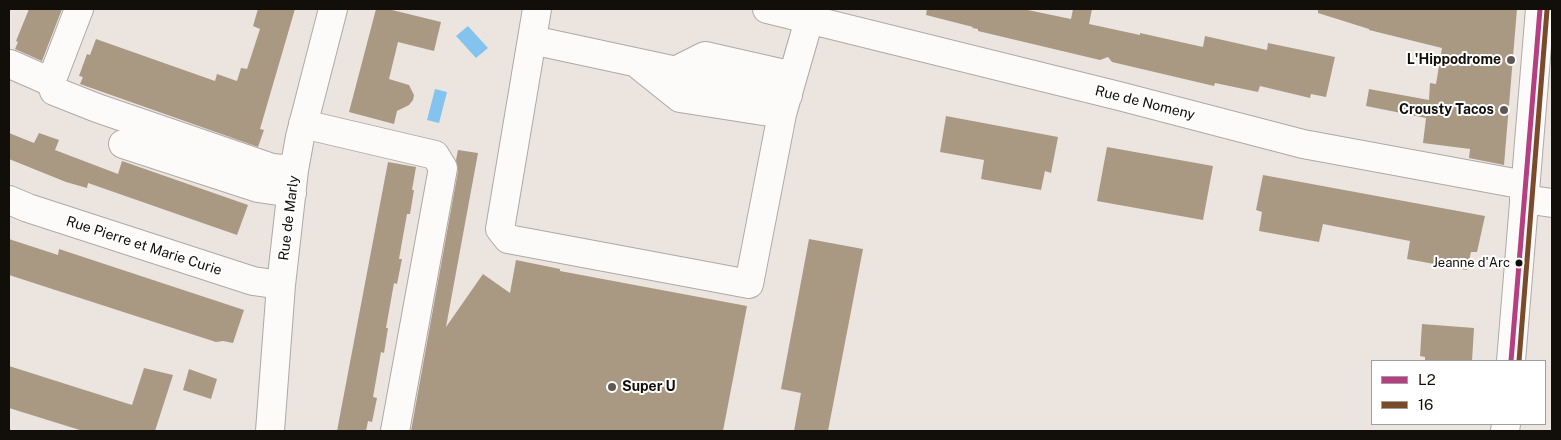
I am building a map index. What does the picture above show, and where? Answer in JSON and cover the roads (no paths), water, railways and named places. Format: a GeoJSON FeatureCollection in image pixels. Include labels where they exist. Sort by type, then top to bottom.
{"type":"FeatureCollection","features":[{"type":"Feature","properties":{"kind":"street"},"geometry":{"type":"LineString","coordinates":[[79,9],[51,82],[54,91],[97,108],[272,168],[293,181]]}},
{"type":"Feature","properties":{"kind":"street","name":"Rue de Marly"},"geometry":{"type":"LineString","coordinates":[[270,431],[281,285],[293,181],[304,124],[332,9]]}},
{"type":"Feature","properties":{"kind":"street"},"geometry":{"type":"LineString","coordinates":[[537,9],[500,229],[508,239],[749,284],[788,95],[809,20]]}},
{"type":"Feature","properties":{"kind":"street","name":"Rue de Nomeny"},"geometry":{"type":"LineString","coordinates":[[767,9],[1303,144],[1524,192],[1552,204]]}},
{"type":"Feature","properties":{"kind":"street"},"geometry":{"type":"LineString","coordinates":[[1510,360],[1540,9]]}},
{"type":"Feature","properties":{"kind":"street"},"geometry":{"type":"LineString","coordinates":[[532,40],[597,54],[612,40],[630,44],[634,62],[680,98],[788,95]]}},
{"type":"Feature","properties":{"kind":"street"},"geometry":{"type":"LineString","coordinates":[[634,62],[675,70],[705,56],[788,95]]}},
{"type":"Feature","properties":{"kind":"street"},"geometry":{"type":"LineString","coordinates":[[10,64],[51,82]]}},
{"type":"Feature","properties":{"kind":"street"},"geometry":{"type":"LineString","coordinates":[[304,124],[435,155],[443,168],[395,431]]}},
{"type":"Feature","properties":{"kind":"street"},"geometry":{"type":"LineString","coordinates":[[123,144],[258,188],[293,181]]}},
{"type":"Feature","properties":{"kind":"street","name":"Rue Pierre et Marie Curie"},"geometry":{"type":"LineString","coordinates":[[9,200],[28,208],[253,281],[281,285]]}},
{"type":"Feature","properties":{"kind":"water"},"geometry":{"type":"Polygon","coordinates":[[[468,26],[488,48],[476,58],[456,36],[468,26]]]}},
{"type":"Feature","properties":{"kind":"water"},"geometry":{"type":"Polygon","coordinates":[[[435,89],[447,92],[439,123],[427,120],[435,89]]]}},
{"type":"Feature","properties":{"kind":"place","name":"L'Hippodrome"},"geometry":{"type":"Point","coordinates":[1511,60]}},
{"type":"Feature","properties":{"kind":"place","name":"Crousty Tacos"},"geometry":{"type":"Point","coordinates":[1504,110]}},
{"type":"Feature","properties":{"kind":"place","name":"Jeanne d'Arc"},"geometry":{"type":"Point","coordinates":[1519,263]}},
{"type":"Feature","properties":{"kind":"place","name":"Super U"},"geometry":{"type":"Point","coordinates":[612,387]}}]}
